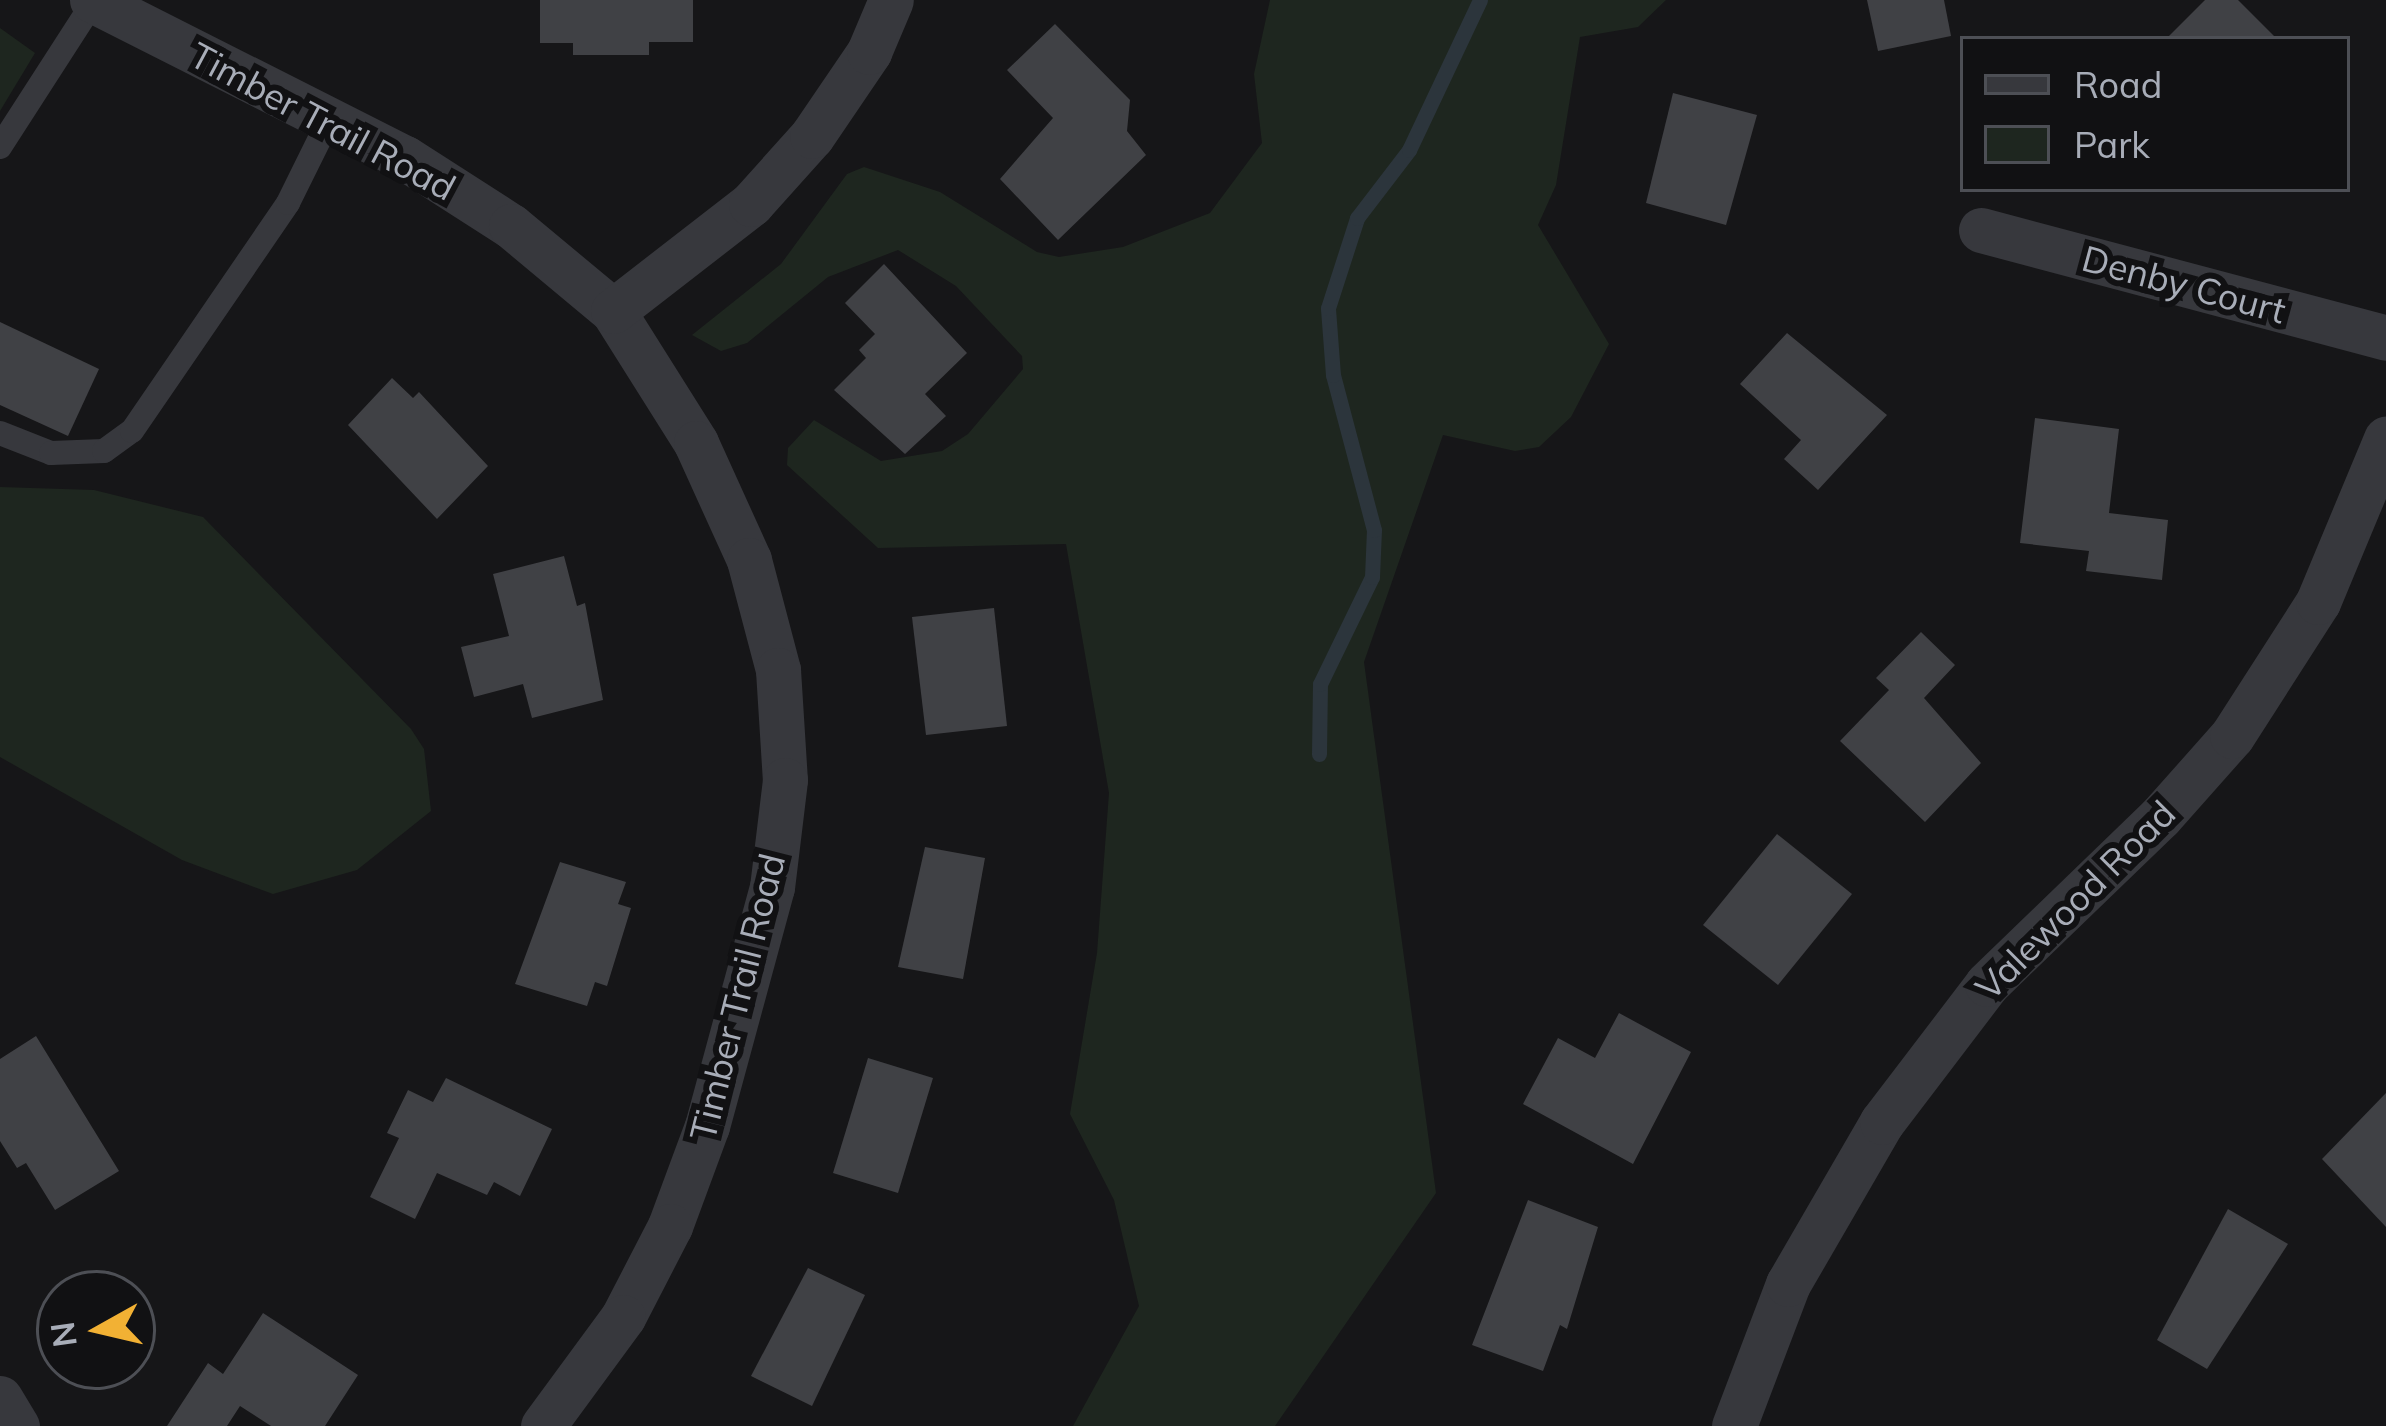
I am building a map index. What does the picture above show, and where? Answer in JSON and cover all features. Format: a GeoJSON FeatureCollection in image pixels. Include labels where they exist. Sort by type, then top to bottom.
{"type":"FeatureCollection","features":[{"type":"Feature","properties":{"kind":"street","name":"Timber Trail Road"},"geometry":{"type":"LineString","coordinates":[[93,0],[329,120],[511,226],[613,311],[696,442],[749,560],[778,670],[785,780],[772,887],[707,1126],[670,1226],[622,1317],[543,1426]]}},
{"type":"Feature","properties":{"kind":"street"},"geometry":{"type":"LineString","coordinates":[[613,311],[751,204],[812,136],[869,52],[891,0]]}},
{"type":"Feature","properties":{"kind":"street","name":"Denby Court"},"geometry":{"type":"LineString","coordinates":[[1982,230],[2386,338]]}},
{"type":"Feature","properties":{"kind":"street","name":"Valewood Road"},"geometry":{"type":"LineString","coordinates":[[1734,1426],[1788,1285],[1882,1122],[1987,984],[2160,817],[2232,736],[2318,602],[2386,439]]}},
{"type":"Feature","properties":{"kind":"street"},"geometry":{"type":"LineString","coordinates":[[0,1398],[17,1426]]}},
{"type":"Feature","properties":{"kind":"lane"},"geometry":{"type":"LineString","coordinates":[[0,148],[93,0]]}},
{"type":"Feature","properties":{"kind":"lane"},"geometry":{"type":"LineString","coordinates":[[0,433],[51,453],[104,451],[132,431],[288,203],[329,120]]}},
{"type":"Feature","properties":{"kind":"green space"},"geometry":{"type":"Polygon","coordinates":[[[1270,0],[1666,0],[1638,27],[1580,37],[1556,185],[1538,225],[1609,344],[1571,417],[1539,447],[1515,451],[1443,435],[1364,662],[1436,1193],[1275,1426],[1073,1426],[1139,1306],[1114,1200],[1070,1114],[1097,953],[1109,793],[1066,544],[878,548],[787,465],[788,448],[814,420],[881,461],[942,451],[968,434],[1023,369],[1022,356],[956,286],[898,250],[828,277],[747,343],[721,351],[692,335],[781,264],[847,174],[864,167],[940,192],[1037,252],[1059,257],[1123,247],[1210,213],[1262,143],[1254,74],[1270,0]]]}},
{"type":"Feature","properties":{"kind":"green space"},"geometry":{"type":"Polygon","coordinates":[[[0,28],[35,53],[0,111],[0,28]]]}},
{"type":"Feature","properties":{"kind":"green space"},"geometry":{"type":"Polygon","coordinates":[[[0,487],[94,490],[203,517],[411,729],[424,749],[431,811],[357,870],[273,894],[182,860],[0,757],[0,487]]]}},
{"type":"Feature","properties":{"kind":"building"},"geometry":{"type":"Polygon","coordinates":[[[540,0],[693,0],[693,42],[649,42],[649,55],[573,55],[573,43],[540,43],[540,0]]]}},
{"type":"Feature","properties":{"kind":"building"},"geometry":{"type":"Polygon","coordinates":[[[1867,0],[1944,0],[1951,36],[1878,51],[1867,0]]]}},
{"type":"Feature","properties":{"kind":"building"},"geometry":{"type":"Polygon","coordinates":[[[2205,0],[2238,0],[2274,36],[2169,36],[2205,0]]]}},
{"type":"Feature","properties":{"kind":"building"},"geometry":{"type":"Polygon","coordinates":[[[1055,24],[1130,100],[1127,131],[1146,155],[1058,240],[1000,179],[1053,118],[1007,70],[1055,24]]]}},
{"type":"Feature","properties":{"kind":"building"},"geometry":{"type":"Polygon","coordinates":[[[1673,93],[1757,115],[1726,225],[1646,203],[1673,93]]]}},
{"type":"Feature","properties":{"kind":"building"},"geometry":{"type":"Polygon","coordinates":[[[884,264],[967,353],[925,394],[946,416],[905,454],[834,390],[866,358],[859,350],[875,334],[845,303],[884,264]]]}},
{"type":"Feature","properties":{"kind":"building"},"geometry":{"type":"Polygon","coordinates":[[[0,322],[99,369],[68,436],[0,405],[0,322]]]}},
{"type":"Feature","properties":{"kind":"building"},"geometry":{"type":"Polygon","coordinates":[[[1787,333],[1887,415],[1818,490],[1784,459],[1801,440],[1740,384],[1787,333]]]}},
{"type":"Feature","properties":{"kind":"building"},"geometry":{"type":"Polygon","coordinates":[[[392,378],[413,398],[419,392],[488,466],[437,519],[348,425],[392,378]]]}},
{"type":"Feature","properties":{"kind":"building"},"geometry":{"type":"Polygon","coordinates":[[[2035,418],[2119,429],[2109,513],[2168,520],[2162,580],[2086,571],[2089,551],[2020,543],[2035,418]]]}},
{"type":"Feature","properties":{"kind":"building"},"geometry":{"type":"Polygon","coordinates":[[[564,556],[577,606],[585,603],[603,700],[532,718],[523,684],[474,697],[461,647],[509,636],[493,574],[564,556]]]}},
{"type":"Feature","properties":{"kind":"building"},"geometry":{"type":"Polygon","coordinates":[[[994,608],[1007,726],[926,735],[912,617],[994,608]]]}},
{"type":"Feature","properties":{"kind":"building"},"geometry":{"type":"Polygon","coordinates":[[[1921,632],[1955,665],[1924,698],[1981,763],[1925,822],[1840,741],[1889,690],[1876,678],[1921,632]]]}},
{"type":"Feature","properties":{"kind":"building"},"geometry":{"type":"Polygon","coordinates":[[[1777,834],[1852,894],[1778,985],[1703,925],[1777,834]]]}},
{"type":"Feature","properties":{"kind":"building"},"geometry":{"type":"Polygon","coordinates":[[[925,847],[985,858],[963,979],[898,967],[925,847]]]}},
{"type":"Feature","properties":{"kind":"building"},"geometry":{"type":"Polygon","coordinates":[[[560,862],[626,882],[618,904],[631,908],[607,986],[595,982],[587,1006],[515,984],[560,862]]]}},
{"type":"Feature","properties":{"kind":"building"},"geometry":{"type":"Polygon","coordinates":[[[1619,1013],[1691,1052],[1633,1164],[1523,1104],[1558,1038],[1595,1058],[1619,1013]]]}},
{"type":"Feature","properties":{"kind":"building"},"geometry":{"type":"Polygon","coordinates":[[[36,1036],[119,1171],[55,1210],[26,1163],[17,1168],[0,1141],[0,1059],[36,1036]]]}},
{"type":"Feature","properties":{"kind":"building"},"geometry":{"type":"Polygon","coordinates":[[[868,1058],[933,1078],[898,1193],[833,1173],[868,1058]]]}},
{"type":"Feature","properties":{"kind":"building"},"geometry":{"type":"Polygon","coordinates":[[[446,1078],[552,1129],[520,1196],[494,1182],[487,1195],[437,1173],[415,1219],[370,1197],[399,1138],[387,1133],[408,1090],[433,1102],[446,1078]]]}},
{"type":"Feature","properties":{"kind":"building"},"geometry":{"type":"Polygon","coordinates":[[[2386,1093],[2386,1227],[2322,1159],[2386,1093]]]}},
{"type":"Feature","properties":{"kind":"building"},"geometry":{"type":"Polygon","coordinates":[[[1528,1200],[1598,1227],[1567,1329],[1560,1325],[1543,1371],[1472,1345],[1528,1200]]]}},
{"type":"Feature","properties":{"kind":"building"},"geometry":{"type":"Polygon","coordinates":[[[2228,1209],[2288,1244],[2207,1369],[2157,1340],[2228,1209]]]}},
{"type":"Feature","properties":{"kind":"building"},"geometry":{"type":"Polygon","coordinates":[[[808,1268],[865,1295],[812,1406],[751,1376],[808,1268]]]}},
{"type":"Feature","properties":{"kind":"building"},"geometry":{"type":"Polygon","coordinates":[[[263,1313],[358,1375],[325,1426],[271,1426],[240,1406],[227,1426],[167,1426],[208,1363],[223,1374],[263,1313]]]}},
{"type":"Feature","properties":{"kind":"waterway"},"geometry":{"type":"LineString","coordinates":[[1319,754],[1320,684],[1372,577],[1374,530],[1333,375],[1328,308],[1357,218],[1409,150],[1480,0]]}}]}
